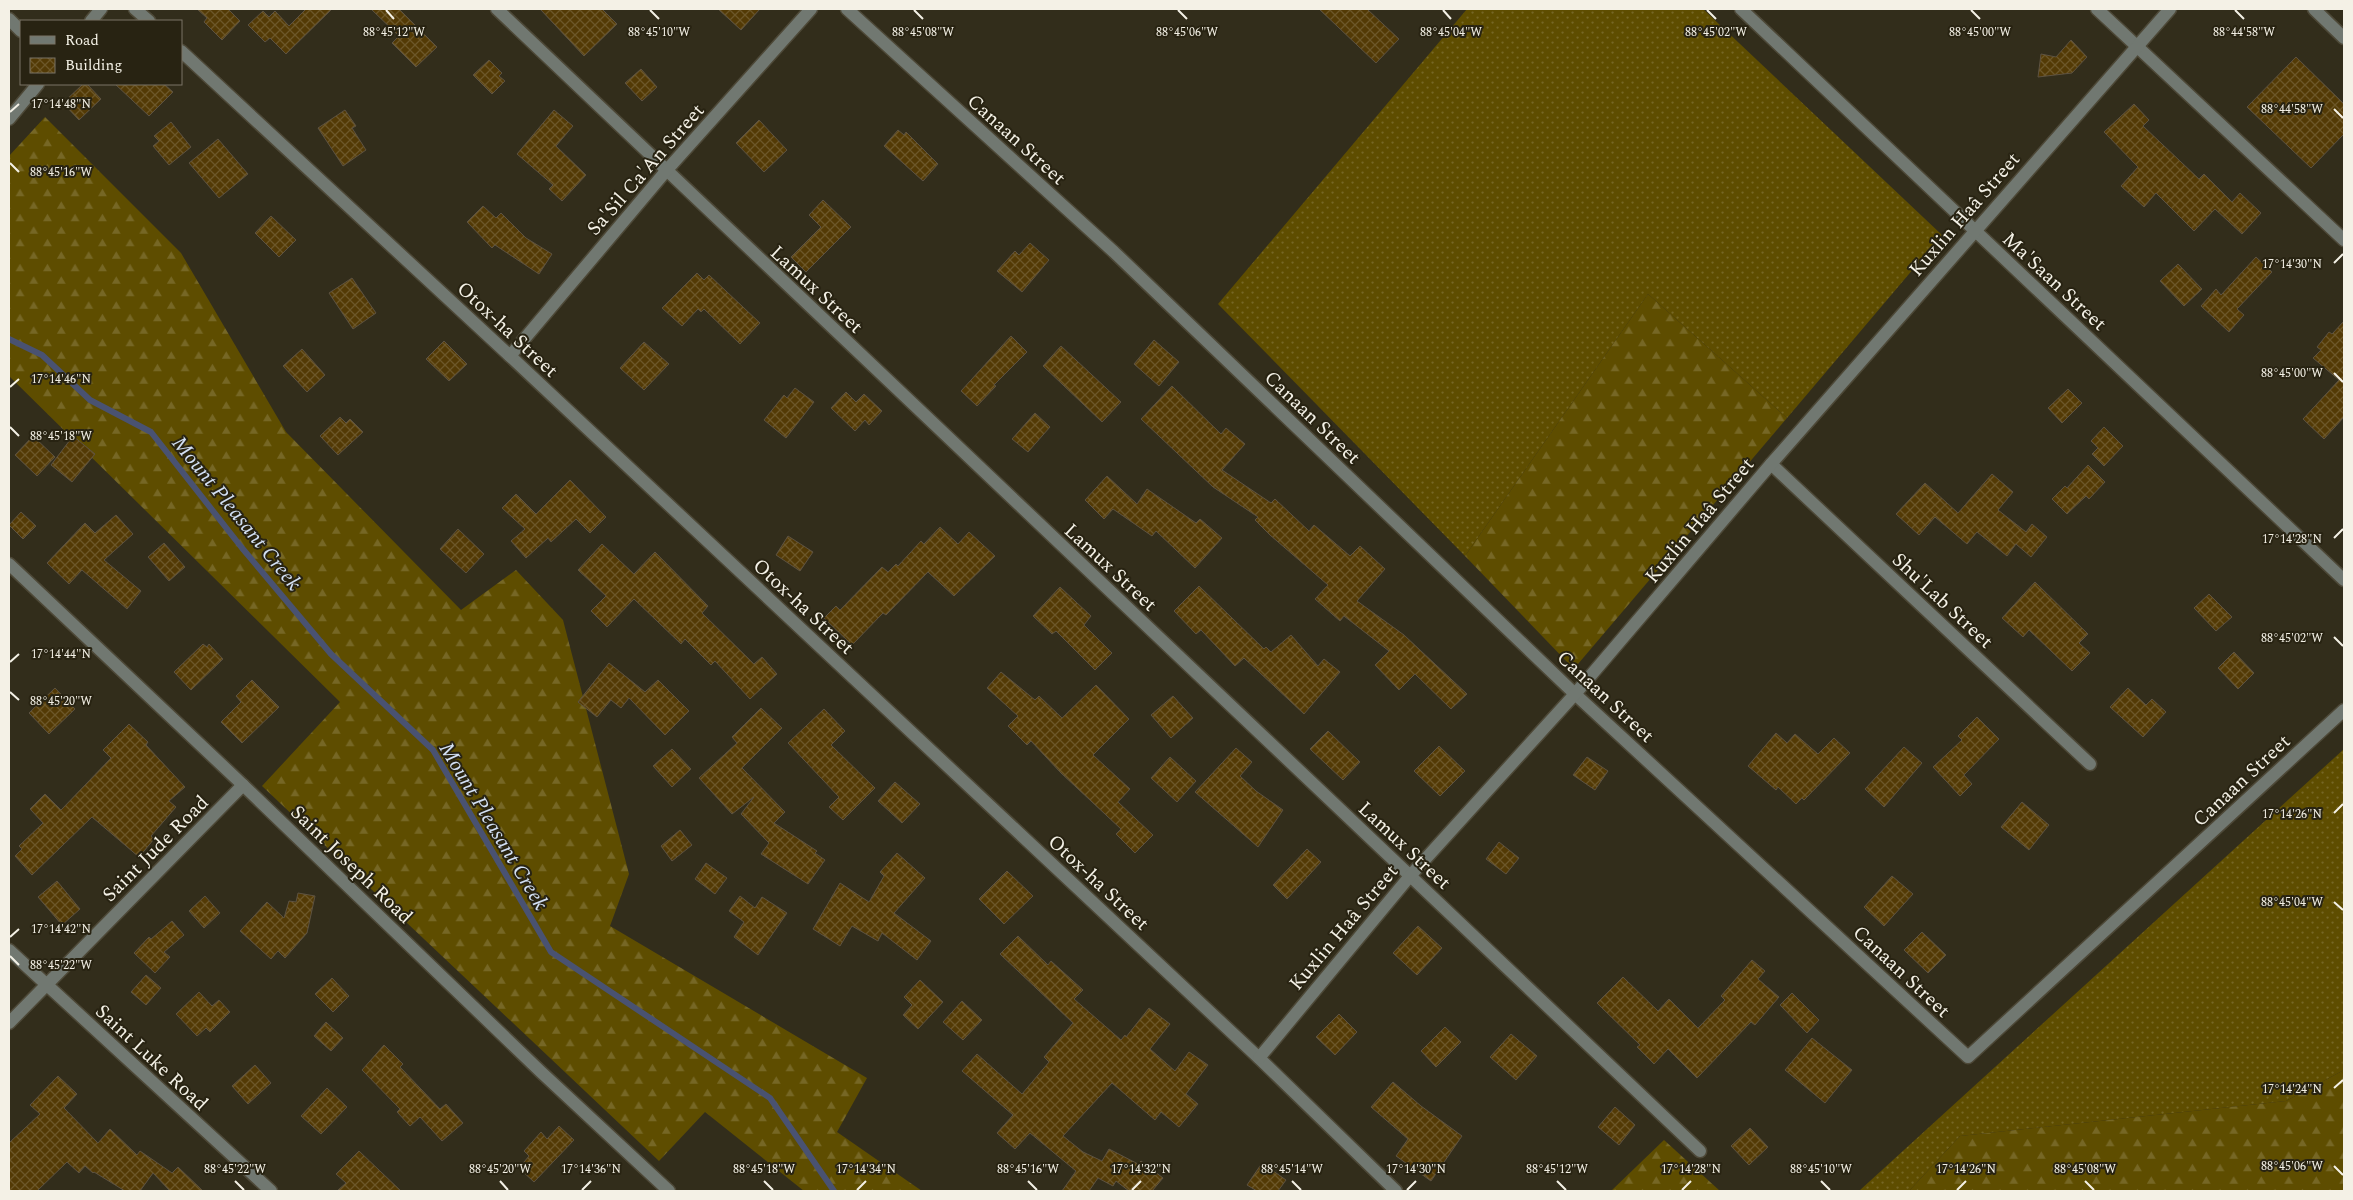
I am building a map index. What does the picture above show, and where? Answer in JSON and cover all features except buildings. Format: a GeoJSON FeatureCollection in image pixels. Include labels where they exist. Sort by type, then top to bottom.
{"type":"FeatureCollection","features":[{"type":"Feature","properties":{"kind":"street"},"geometry":{"type":"LineString","coordinates":[[92,20],[101,9]]}},
{"type":"Feature","properties":{"kind":"street"},"geometry":{"type":"LineString","coordinates":[[135,9],[148,20]]}},
{"type":"Feature","properties":{"kind":"street","name":"Lamux Street"},"geometry":{"type":"LineString","coordinates":[[497,9],[666,172],[1700,1152]]}},
{"type":"Feature","properties":{"kind":"street","name":"Sa'Sil Ca'An Street"},"geometry":{"type":"LineString","coordinates":[[510,356],[666,172],[811,9]]}},
{"type":"Feature","properties":{"kind":"street","name":"Canaan Street"},"geometry":{"type":"LineString","coordinates":[[847,9],[1114,252],[1575,694],[1968,1057],[2344,710]]}},
{"type":"Feature","properties":{"kind":"street","name":"Ma'Saan Street"},"geometry":{"type":"LineString","coordinates":[[1741,9],[2344,580]]}},
{"type":"Feature","properties":{"kind":"street"},"geometry":{"type":"LineString","coordinates":[[2097,9],[2344,240]]}},
{"type":"Feature","properties":{"kind":"street","name":"Kuxlin Haâ Street"},"geometry":{"type":"LineString","coordinates":[[1259,1058],[1410,876],[1575,694],[1770,464],[2170,9]]}},
{"type":"Feature","properties":{"kind":"street"},"geometry":{"type":"LineString","coordinates":[[2314,9],[2344,38]]}},
{"type":"Feature","properties":{"kind":"street"},"geometry":{"type":"LineString","coordinates":[[9,19],[20,29]]}},
{"type":"Feature","properties":{"kind":"street","name":"Otox-ha Street"},"geometry":{"type":"LineString","coordinates":[[182,53],[510,356],[1259,1058],[1396,1191]]}},
{"type":"Feature","properties":{"kind":"street"},"geometry":{"type":"LineString","coordinates":[[9,119],[37,85]]}},
{"type":"Feature","properties":{"kind":"street","name":"Shu'Lab Street"},"geometry":{"type":"LineString","coordinates":[[1770,464],[2090,764]]}},
{"type":"Feature","properties":{"kind":"street","name":"Saint Joseph Road"},"geometry":{"type":"LineString","coordinates":[[9,564],[243,785],[541,1072],[669,1191]]}},
{"type":"Feature","properties":{"kind":"street","name":"Saint Jude Road"},"geometry":{"type":"LineString","coordinates":[[9,1023],[45,984],[243,785]]}},
{"type":"Feature","properties":{"kind":"street","name":"Saint Luke Road"},"geometry":{"type":"LineString","coordinates":[[9,950],[271,1191]]}},
{"type":"Feature","properties":{"kind":"green space"},"geometry":{"type":"Polygon","coordinates":[[[1467,9],[1703,9],[1942,235],[1787,418],[1648,294],[1465,556],[1218,304],[1467,9]]]}},
{"type":"Feature","properties":{"kind":"green space"},"geometry":{"type":"Polygon","coordinates":[[[45,117],[181,253],[286,432],[461,610],[516,570],[563,620],[629,874],[610,926],[867,1078],[837,1132],[922,1191],[804,1191],[705,1112],[659,1161],[262,786],[340,702],[9,376],[9,156],[45,117]]]}},
{"type":"Feature","properties":{"kind":"green space"},"geometry":{"type":"Polygon","coordinates":[[[1648,294],[1787,418],[1578,664],[1569,664],[1465,556],[1648,294]]]}},
{"type":"Feature","properties":{"kind":"green space"},"geometry":{"type":"Polygon","coordinates":[[[2344,749],[2344,1070],[2286,1101],[1960,1136],[1909,1191],[1859,1191],[2344,749]]]}},
{"type":"Feature","properties":{"kind":"green space"},"geometry":{"type":"Polygon","coordinates":[[[2344,1070],[2344,1191],[1909,1191],[1960,1136],[2286,1101],[2344,1070]]]}},
{"type":"Feature","properties":{"kind":"green space"},"geometry":{"type":"Polygon","coordinates":[[[1664,1140],[1720,1191],[1611,1191],[1664,1140]]]}},
{"type":"Feature","properties":{"kind":"waterway","name":"Mount Pleasant Creek"},"geometry":{"type":"LineString","coordinates":[[9,339],[42,355],[90,400],[151,432],[242,548],[331,654],[433,750],[551,952],[770,1098],[834,1191]]}}]}
